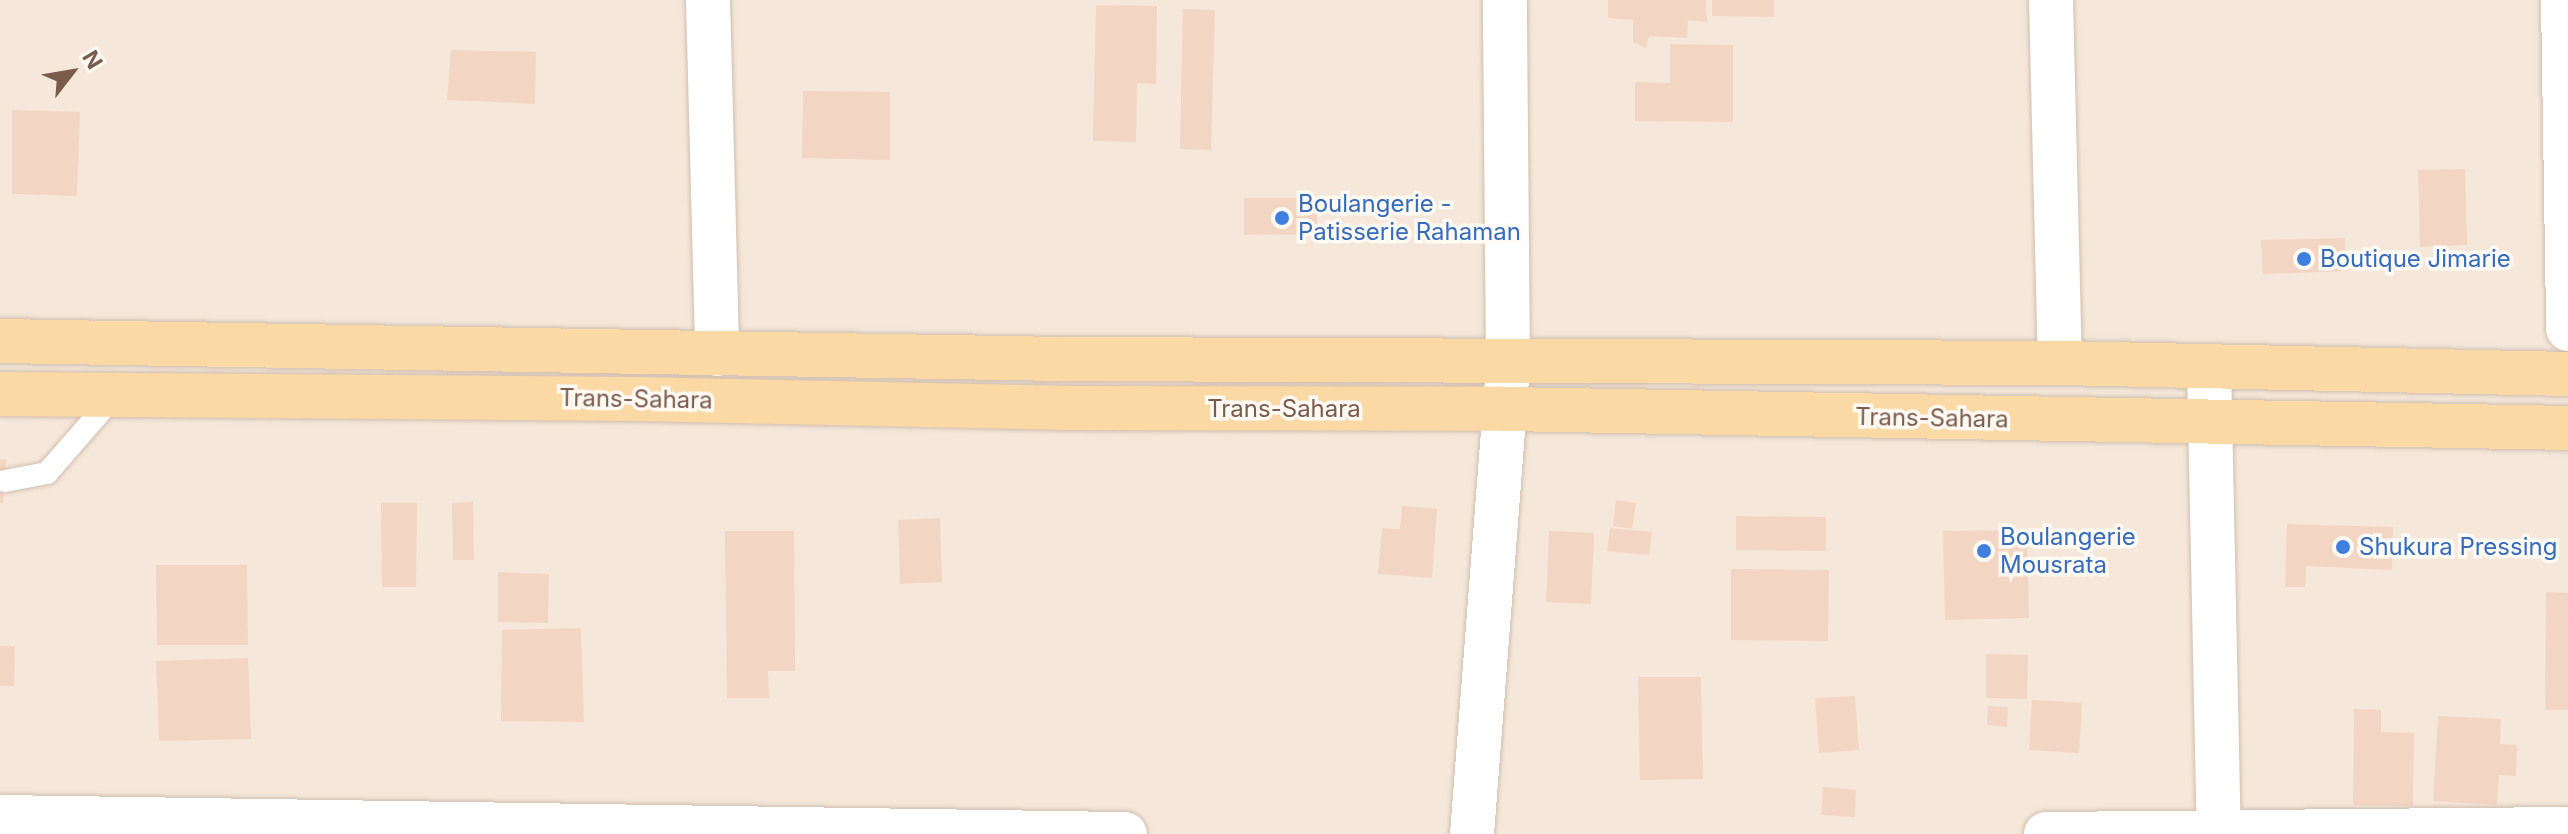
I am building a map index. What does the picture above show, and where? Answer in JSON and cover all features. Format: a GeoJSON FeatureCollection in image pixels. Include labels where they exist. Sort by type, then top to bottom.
{"type":"FeatureCollection","features":[{"type":"Feature","properties":{"kind":"main road","name":"Trans-Sahara"},"geometry":{"type":"LineString","coordinates":[[0,341],[1067,359],[2060,363],[2568,374]]}},
{"type":"Feature","properties":{"kind":"main road"},"geometry":{"type":"LineString","coordinates":[[636,399],[637,352]]}},
{"type":"Feature","properties":{"kind":"main road"},"geometry":{"type":"LineString","coordinates":[[1066,408],[1067,359]]}},
{"type":"Feature","properties":{"kind":"main road","name":"Trans-Sahara"},"geometry":{"type":"LineString","coordinates":[[0,394],[636,399],[1066,408],[1505,409],[2568,428]]}},
{"type":"Feature","properties":{"kind":"street"},"geometry":{"type":"LineString","coordinates":[[708,0],[717,354]]}},
{"type":"Feature","properties":{"kind":"street"},"geometry":{"type":"LineString","coordinates":[[1472,834],[1508,363],[1505,0]]}},
{"type":"Feature","properties":{"kind":"street"},"geometry":{"type":"LineString","coordinates":[[2051,0],[2060,363]]}},
{"type":"Feature","properties":{"kind":"street"},"geometry":{"type":"LineString","coordinates":[[2563,0],[2568,329]]}},
{"type":"Feature","properties":{"kind":"street"},"geometry":{"type":"LineString","coordinates":[[2209,367],[2219,832]]}},
{"type":"Feature","properties":{"kind":"street"},"geometry":{"type":"LineString","coordinates":[[0,817],[124,827],[1125,834]]}},
{"type":"Feature","properties":{"kind":"street"},"geometry":{"type":"LineString","coordinates":[[2046,834],[2559,831]]}},
{"type":"Feature","properties":{"kind":"lane"},"geometry":{"type":"LineString","coordinates":[[5,481],[47,473],[115,395]]}},
{"type":"Feature","properties":{"kind":"shaded area"},"geometry":{"type":"Polygon","coordinates":[[[0,0],[2568,0],[2568,834],[0,834],[0,0]]]}},
{"type":"Feature","properties":{"kind":"building"},"geometry":{"type":"Polygon","coordinates":[[[1608,0],[1706,0],[1707,22],[1688,20],[1687,38],[1649,36],[1646,48],[1633,42],[1633,20],[1608,18],[1608,0]]]}},
{"type":"Feature","properties":{"kind":"building"},"geometry":{"type":"Polygon","coordinates":[[[1712,0],[1774,0],[1774,17],[1712,16],[1712,0]]]}},
{"type":"Feature","properties":{"kind":"building"},"geometry":{"type":"Polygon","coordinates":[[[1096,5],[1157,6],[1156,84],[1137,83],[1136,142],[1093,141],[1096,5]]]}},
{"type":"Feature","properties":{"kind":"building"},"geometry":{"type":"Polygon","coordinates":[[[1183,9],[1215,10],[1211,150],[1180,149],[1183,9]]]}},
{"type":"Feature","properties":{"kind":"building"},"geometry":{"type":"Polygon","coordinates":[[[1670,44],[1733,45],[1733,122],[1635,121],[1635,82],[1670,83],[1670,44]]]}},
{"type":"Feature","properties":{"kind":"building"},"geometry":{"type":"Polygon","coordinates":[[[451,50],[536,52],[535,104],[447,100],[451,50]]]}},
{"type":"Feature","properties":{"kind":"building"},"geometry":{"type":"Polygon","coordinates":[[[803,91],[890,92],[890,160],[802,158],[803,91]]]}},
{"type":"Feature","properties":{"kind":"building"},"geometry":{"type":"Polygon","coordinates":[[[12,110],[80,112],[77,196],[12,194],[12,110]]]}},
{"type":"Feature","properties":{"kind":"building"},"geometry":{"type":"Polygon","coordinates":[[[2465,169],[2467,245],[2420,247],[2418,170],[2465,169]]]}},
{"type":"Feature","properties":{"kind":"building"},"geometry":{"type":"Polygon","coordinates":[[[1244,198],[1317,198],[1317,234],[1244,235],[1244,198]]]}},
{"type":"Feature","properties":{"kind":"building"},"geometry":{"type":"Polygon","coordinates":[[[2345,238],[2346,271],[2263,274],[2261,240],[2345,238]]]}},
{"type":"Feature","properties":{"kind":"building"},"geometry":{"type":"Polygon","coordinates":[[[0,459],[6,460],[3,503],[0,503],[0,459]]]}},
{"type":"Feature","properties":{"kind":"building"},"geometry":{"type":"Polygon","coordinates":[[[1616,500],[1636,503],[1632,529],[1613,526],[1616,500]]]}},
{"type":"Feature","properties":{"kind":"building"},"geometry":{"type":"Polygon","coordinates":[[[473,502],[474,560],[453,560],[452,503],[473,502]]]}},
{"type":"Feature","properties":{"kind":"building"},"geometry":{"type":"Polygon","coordinates":[[[381,503],[417,503],[416,587],[382,587],[381,503]]]}},
{"type":"Feature","properties":{"kind":"building"},"geometry":{"type":"Polygon","coordinates":[[[1402,506],[1437,509],[1432,578],[1378,574],[1382,528],[1400,529],[1402,506]]]}},
{"type":"Feature","properties":{"kind":"building"},"geometry":{"type":"Polygon","coordinates":[[[1736,516],[1826,517],[1826,551],[1736,550],[1736,516]]]}},
{"type":"Feature","properties":{"kind":"building"},"geometry":{"type":"Polygon","coordinates":[[[940,518],[942,582],[900,584],[898,520],[940,518]]]}},
{"type":"Feature","properties":{"kind":"building"},"geometry":{"type":"Polygon","coordinates":[[[2287,524],[2393,527],[2392,570],[2306,566],[2305,587],[2285,587],[2287,524]]]}},
{"type":"Feature","properties":{"kind":"building"},"geometry":{"type":"Polygon","coordinates":[[[1610,528],[1652,532],[1649,555],[1607,551],[1610,528]]]}},
{"type":"Feature","properties":{"kind":"building"},"geometry":{"type":"Polygon","coordinates":[[[2027,530],[2029,618],[1945,620],[1943,531],[2027,530]]]}},
{"type":"Feature","properties":{"kind":"building"},"geometry":{"type":"Polygon","coordinates":[[[725,531],[794,531],[795,671],[768,671],[769,698],[727,698],[725,531]]]}},
{"type":"Feature","properties":{"kind":"building"},"geometry":{"type":"Polygon","coordinates":[[[1549,531],[1594,533],[1591,604],[1546,602],[1549,531]]]}},
{"type":"Feature","properties":{"kind":"building"},"geometry":{"type":"Polygon","coordinates":[[[156,565],[247,565],[248,645],[157,645],[156,565]]]}},
{"type":"Feature","properties":{"kind":"building"},"geometry":{"type":"Polygon","coordinates":[[[1731,569],[1829,570],[1828,641],[1731,640],[1731,569]]]}},
{"type":"Feature","properties":{"kind":"building"},"geometry":{"type":"Polygon","coordinates":[[[498,572],[549,574],[548,623],[498,622],[498,572]]]}},
{"type":"Feature","properties":{"kind":"building"},"geometry":{"type":"Polygon","coordinates":[[[2546,592],[2568,593],[2568,710],[2545,710],[2546,592]]]}},
{"type":"Feature","properties":{"kind":"building"},"geometry":{"type":"Polygon","coordinates":[[[581,628],[584,722],[501,721],[502,630],[581,628]]]}},
{"type":"Feature","properties":{"kind":"building"},"geometry":{"type":"Polygon","coordinates":[[[0,646],[15,646],[14,686],[0,686],[0,646]]]}},
{"type":"Feature","properties":{"kind":"building"},"geometry":{"type":"Polygon","coordinates":[[[1986,654],[2028,655],[2027,699],[1986,698],[1986,654]]]}},
{"type":"Feature","properties":{"kind":"building"},"geometry":{"type":"Polygon","coordinates":[[[248,658],[251,739],[159,741],[156,661],[248,658]]]}},
{"type":"Feature","properties":{"kind":"building"},"geometry":{"type":"Polygon","coordinates":[[[1638,677],[1701,677],[1703,779],[1640,780],[1638,677]]]}},
{"type":"Feature","properties":{"kind":"building"},"geometry":{"type":"Polygon","coordinates":[[[1855,696],[1859,750],[1819,753],[1815,698],[1855,696]]]}},
{"type":"Feature","properties":{"kind":"building"},"geometry":{"type":"Polygon","coordinates":[[[2032,700],[2082,703],[2079,753],[2029,750],[2032,700]]]}},
{"type":"Feature","properties":{"kind":"building"},"geometry":{"type":"Polygon","coordinates":[[[1988,706],[2008,707],[2007,727],[1987,725],[1988,706]]]}},
{"type":"Feature","properties":{"kind":"building"},"geometry":{"type":"Polygon","coordinates":[[[2354,709],[2381,710],[2381,732],[2414,733],[2413,806],[2353,805],[2354,709]]]}},
{"type":"Feature","properties":{"kind":"building"},"geometry":{"type":"Polygon","coordinates":[[[2438,716],[2501,719],[2500,744],[2517,745],[2516,776],[2499,775],[2497,805],[2433,801],[2438,716]]]}},
{"type":"Feature","properties":{"kind":"building"},"geometry":{"type":"Polygon","coordinates":[[[1823,787],[1856,790],[1855,817],[1821,815],[1823,787]]]}},
{"type":"Feature","properties":{"kind":"place","name":"Boulangerie - Patisserie Rahaman"},"geometry":{"type":"Point","coordinates":[1282,218]}},
{"type":"Feature","properties":{"kind":"place","name":"Boutique Jimarie"},"geometry":{"type":"Point","coordinates":[2304,259]}},
{"type":"Feature","properties":{"kind":"place","name":"Shukura Pressing"},"geometry":{"type":"Point","coordinates":[2343,547]}},
{"type":"Feature","properties":{"kind":"place","name":"Boulangerie Mousrata"},"geometry":{"type":"Point","coordinates":[1984,551]}}]}
